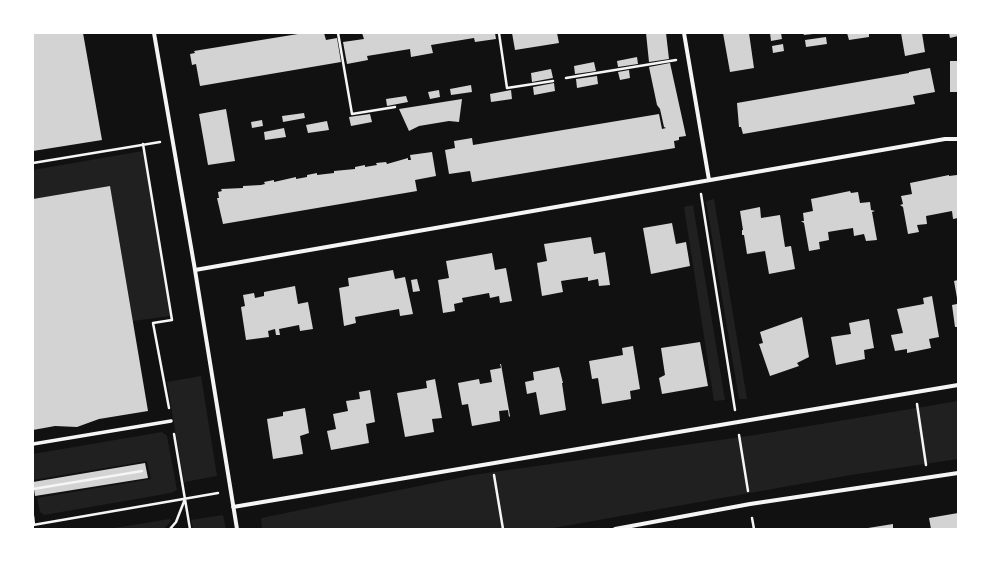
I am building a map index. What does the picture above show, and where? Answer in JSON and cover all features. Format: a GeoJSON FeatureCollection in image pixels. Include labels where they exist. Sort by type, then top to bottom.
{"type":"FeatureCollection","features":[{"type":"Feature","properties":{"kind":"street"},"geometry":{"type":"LineString","coordinates":[[154,33],[195,270],[237,529]]}},
{"type":"Feature","properties":{"kind":"street"},"geometry":{"type":"LineString","coordinates":[[684,33],[709,180]]}},
{"type":"Feature","properties":{"kind":"street"},"geometry":{"type":"LineString","coordinates":[[195,270],[945,139],[958,139]]}},
{"type":"Feature","properties":{"kind":"street"},"geometry":{"type":"LineString","coordinates":[[233,507],[958,385]]}},
{"type":"Feature","properties":{"kind":"street"},"geometry":{"type":"LineString","coordinates":[[33,444],[171,421]]}},
{"type":"Feature","properties":{"kind":"street"},"geometry":{"type":"LineString","coordinates":[[615,529],[750,504],[958,473]]}},
{"type":"Feature","properties":{"kind":"path"},"geometry":{"type":"LineString","coordinates":[[338,33],[352,114],[394,107]]}},
{"type":"Feature","properties":{"kind":"path"},"geometry":{"type":"LineString","coordinates":[[499,33],[508,88],[553,81]]}},
{"type":"Feature","properties":{"kind":"path"},"geometry":{"type":"LineString","coordinates":[[566,78],[688,59]]}},
{"type":"Feature","properties":{"kind":"path"},"geometry":{"type":"LineString","coordinates":[[33,163],[173,140]]}},
{"type":"Feature","properties":{"kind":"path"},"geometry":{"type":"LineString","coordinates":[[143,144],[172,320],[153,322],[190,529]]}},
{"type":"Feature","properties":{"kind":"path"},"geometry":{"type":"LineString","coordinates":[[699,182],[754,529]]}},
{"type":"Feature","properties":{"kind":"path"},"geometry":{"type":"LineString","coordinates":[[915,392],[928,478]]}},
{"type":"Feature","properties":{"kind":"path"},"geometry":{"type":"LineString","coordinates":[[492,463],[503,529]]}},
{"type":"Feature","properties":{"kind":"path"},"geometry":{"type":"LineString","coordinates":[[33,489],[142,471]]}},
{"type":"Feature","properties":{"kind":"path"},"geometry":{"type":"LineString","coordinates":[[33,516],[34,525],[230,491]]}},
{"type":"Feature","properties":{"kind":"path"},"geometry":{"type":"LineString","coordinates":[[170,529],[176,522],[185,499]]}},
{"type":"Feature","properties":{"kind":"shaded area"},"geometry":{"type":"Polygon","coordinates":[[[143,151],[170,316],[133,321],[110,186],[33,199],[33,170],[143,151]]]}},
{"type":"Feature","properties":{"kind":"shaded area"},"geometry":{"type":"Polygon","coordinates":[[[714,199],[747,399],[739,399],[706,201],[714,199]]]}},
{"type":"Feature","properties":{"kind":"shaded area"},"geometry":{"type":"Polygon","coordinates":[[[693,205],[725,400],[714,401],[684,207],[693,205]]]}},
{"type":"Feature","properties":{"kind":"shaded area"},"geometry":{"type":"Polygon","coordinates":[[[201,376],[217,476],[184,482],[167,382],[201,376]]]}},
{"type":"Feature","properties":{"kind":"shaded area"},"geometry":{"type":"Polygon","coordinates":[[[958,401],[958,459],[851,475],[548,529],[262,529],[261,518],[473,475],[755,435],[958,401]]]}},
{"type":"Feature","properties":{"kind":"shaded area"},"geometry":{"type":"Polygon","coordinates":[[[162,432],[167,436],[177,490],[171,493],[44,515],[40,512],[37,498],[151,479],[147,461],[33,480],[33,454],[162,432]]]}},
{"type":"Feature","properties":{"kind":"shaded area"},"geometry":{"type":"Polygon","coordinates":[[[223,515],[226,529],[193,529],[191,520],[223,515]]]}},
{"type":"Feature","properties":{"kind":"shaded area"},"geometry":{"type":"Polygon","coordinates":[[[170,519],[171,521],[164,529],[108,529],[170,519]]]}},
{"type":"Feature","properties":{"kind":"building"},"geometry":{"type":"Polygon","coordinates":[[[33,33],[83,33],[102,140],[33,151],[33,33]]]}},
{"type":"Feature","properties":{"kind":"building"},"geometry":{"type":"Polygon","coordinates":[[[304,33],[324,33],[326,40],[337,38],[341,62],[200,86],[196,64],[192,65],[190,54],[195,53],[194,51],[304,33]]]}},
{"type":"Feature","properties":{"kind":"building"},"geometry":{"type":"Polygon","coordinates":[[[362,33],[495,33],[496,39],[475,42],[474,38],[431,45],[433,53],[411,57],[410,49],[367,56],[368,60],[347,64],[343,42],[364,39],[362,33]]]}},
{"type":"Feature","properties":{"kind":"building"},"geometry":{"type":"Polygon","coordinates":[[[512,33],[557,33],[559,43],[515,50],[512,33]]]}},
{"type":"Feature","properties":{"kind":"building"},"geometry":{"type":"Polygon","coordinates":[[[646,33],[666,33],[669,59],[649,62],[646,33]]]}},
{"type":"Feature","properties":{"kind":"building"},"geometry":{"type":"Polygon","coordinates":[[[723,33],[749,33],[754,68],[730,72],[723,33]]]}},
{"type":"Feature","properties":{"kind":"building"},"geometry":{"type":"Polygon","coordinates":[[[770,33],[781,33],[782,39],[771,41],[770,33]]]}},
{"type":"Feature","properties":{"kind":"building"},"geometry":{"type":"Polygon","coordinates":[[[803,33],[813,33],[813,34],[804,35],[803,33]]]}},
{"type":"Feature","properties":{"kind":"building"},"geometry":{"type":"Polygon","coordinates":[[[847,33],[869,33],[869,37],[849,40],[847,33]]]}},
{"type":"Feature","properties":{"kind":"building"},"geometry":{"type":"Polygon","coordinates":[[[901,33],[922,33],[925,52],[905,56],[901,33]]]}},
{"type":"Feature","properties":{"kind":"building"},"geometry":{"type":"Polygon","coordinates":[[[949,33],[958,33],[958,36],[950,38],[949,33]]]}},
{"type":"Feature","properties":{"kind":"building"},"geometry":{"type":"Polygon","coordinates":[[[826,37],[827,44],[806,47],[805,40],[826,37]]]}},
{"type":"Feature","properties":{"kind":"building"},"geometry":{"type":"Polygon","coordinates":[[[783,44],[784,51],[773,53],[772,46],[783,44]]]}},
{"type":"Feature","properties":{"kind":"building"},"geometry":{"type":"Polygon","coordinates":[[[637,57],[638,64],[618,67],[617,61],[637,57]]]}},
{"type":"Feature","properties":{"kind":"building"},"geometry":{"type":"Polygon","coordinates":[[[950,61],[958,61],[958,92],[950,92],[950,61]]]}},
{"type":"Feature","properties":{"kind":"building"},"geometry":{"type":"Polygon","coordinates":[[[594,62],[596,71],[575,74],[574,66],[594,62]]]}},
{"type":"Feature","properties":{"kind":"building"},"geometry":{"type":"Polygon","coordinates":[[[670,63],[686,136],[679,137],[679,140],[674,141],[675,148],[472,182],[470,171],[449,174],[445,150],[455,148],[454,141],[472,138],[473,145],[659,114],[662,129],[666,128],[664,127],[660,109],[657,105],[649,67],[670,63]]]}},
{"type":"Feature","properties":{"kind":"building"},"geometry":{"type":"Polygon","coordinates":[[[930,68],[935,92],[913,96],[915,104],[743,134],[741,127],[739,127],[737,103],[930,68]]]}},
{"type":"Feature","properties":{"kind":"building"},"geometry":{"type":"Polygon","coordinates":[[[551,69],[553,78],[532,82],[531,73],[551,69]]]}},
{"type":"Feature","properties":{"kind":"building"},"geometry":{"type":"Polygon","coordinates":[[[629,70],[630,78],[620,80],[618,72],[629,70]]]}},
{"type":"Feature","properties":{"kind":"building"},"geometry":{"type":"Polygon","coordinates":[[[597,76],[598,84],[577,88],[576,79],[597,76]]]}},
{"type":"Feature","properties":{"kind":"building"},"geometry":{"type":"Polygon","coordinates":[[[554,83],[555,91],[534,95],[533,87],[554,83]]]}},
{"type":"Feature","properties":{"kind":"building"},"geometry":{"type":"Polygon","coordinates":[[[471,85],[472,92],[451,95],[450,89],[471,85]]]}},
{"type":"Feature","properties":{"kind":"building"},"geometry":{"type":"Polygon","coordinates":[[[439,90],[440,97],[430,99],[428,92],[439,90]]]}},
{"type":"Feature","properties":{"kind":"building"},"geometry":{"type":"Polygon","coordinates":[[[511,90],[512,99],[491,102],[490,94],[511,90]]]}},
{"type":"Feature","properties":{"kind":"building"},"geometry":{"type":"Polygon","coordinates":[[[406,96],[408,102],[387,106],[386,99],[406,96]]]}},
{"type":"Feature","properties":{"kind":"building"},"geometry":{"type":"Polygon","coordinates":[[[462,99],[459,122],[449,121],[419,126],[409,131],[399,109],[462,99]]]}},
{"type":"Feature","properties":{"kind":"building"},"geometry":{"type":"Polygon","coordinates":[[[226,109],[235,161],[208,165],[199,114],[226,109]]]}},
{"type":"Feature","properties":{"kind":"building"},"geometry":{"type":"Polygon","coordinates":[[[304,113],[305,118],[283,122],[282,116],[304,113]]]}},
{"type":"Feature","properties":{"kind":"building"},"geometry":{"type":"Polygon","coordinates":[[[370,114],[372,122],[351,126],[349,117],[370,114]]]}},
{"type":"Feature","properties":{"kind":"building"},"geometry":{"type":"Polygon","coordinates":[[[262,120],[263,126],[252,128],[251,122],[262,120]]]}},
{"type":"Feature","properties":{"kind":"building"},"geometry":{"type":"Polygon","coordinates":[[[327,121],[329,130],[308,133],[306,125],[327,121]]]}},
{"type":"Feature","properties":{"kind":"building"},"geometry":{"type":"Polygon","coordinates":[[[284,128],[286,137],[265,140],[264,132],[284,128]]]}},
{"type":"Feature","properties":{"kind":"building"},"geometry":{"type":"Polygon","coordinates":[[[432,152],[436,176],[415,180],[417,191],[223,224],[217,198],[219,198],[218,192],[222,191],[221,189],[261,185],[265,184],[264,182],[274,180],[274,182],[296,177],[296,179],[317,173],[317,175],[334,173],[334,171],[355,169],[355,167],[365,165],[365,167],[377,165],[376,163],[386,162],[387,164],[408,158],[408,160],[411,160],[410,155],[432,152]]]}},
{"type":"Feature","properties":{"kind":"building"},"geometry":{"type":"Polygon","coordinates":[[[949,175],[957,175],[958,218],[953,219],[952,211],[926,216],[927,224],[917,225],[919,232],[908,234],[903,207],[900,205],[903,204],[901,196],[912,194],[910,183],[949,175]]]}},
{"type":"Feature","properties":{"kind":"building"},"geometry":{"type":"Polygon","coordinates":[[[110,186],[148,411],[99,419],[77,427],[55,426],[33,430],[33,199],[110,186]]]}},
{"type":"Feature","properties":{"kind":"building"},"geometry":{"type":"Polygon","coordinates":[[[850,191],[851,193],[858,192],[860,203],[870,202],[871,210],[875,211],[872,212],[877,240],[866,241],[864,234],[854,236],[853,228],[840,230],[828,232],[829,240],[819,242],[820,249],[809,251],[804,223],[801,221],[804,221],[803,213],[813,211],[811,199],[850,191]]]}},
{"type":"Feature","properties":{"kind":"building"},"geometry":{"type":"Polygon","coordinates":[[[760,207],[761,218],[780,215],[785,247],[791,246],[795,269],[769,274],[765,251],[747,254],[744,235],[742,235],[743,230],[740,211],[760,207]]]}},
{"type":"Feature","properties":{"kind":"building"},"geometry":{"type":"Polygon","coordinates":[[[672,223],[676,244],[686,242],[690,266],[651,274],[643,228],[672,223]]]}},
{"type":"Feature","properties":{"kind":"building"},"geometry":{"type":"Polygon","coordinates":[[[591,237],[594,254],[605,252],[610,285],[599,286],[598,279],[588,281],[588,277],[561,281],[563,292],[542,296],[537,263],[547,261],[544,244],[591,237]]]}},
{"type":"Feature","properties":{"kind":"building"},"geometry":{"type":"Polygon","coordinates":[[[492,253],[495,270],[506,268],[512,301],[500,303],[499,296],[490,298],[489,293],[462,298],[463,302],[454,304],[455,311],[443,313],[438,280],[449,278],[446,261],[492,253]]]}},
{"type":"Feature","properties":{"kind":"building"},"geometry":{"type":"Polygon","coordinates":[[[393,270],[395,279],[405,277],[413,314],[400,316],[399,309],[355,317],[356,323],[344,326],[339,288],[349,286],[348,278],[393,270]]]}},
{"type":"Feature","properties":{"kind":"building"},"geometry":{"type":"Polygon","coordinates":[[[417,279],[420,291],[413,292],[411,280],[417,279]]]}},
{"type":"Feature","properties":{"kind":"building"},"geometry":{"type":"Polygon","coordinates":[[[958,280],[958,298],[957,298],[954,281],[958,280]]]}},
{"type":"Feature","properties":{"kind":"building"},"geometry":{"type":"Polygon","coordinates":[[[295,286],[298,304],[308,302],[313,329],[300,331],[299,325],[279,329],[280,335],[276,335],[275,329],[268,331],[269,337],[246,340],[241,307],[245,306],[243,295],[254,293],[255,298],[264,296],[264,292],[295,286]]]}},
{"type":"Feature","properties":{"kind":"building"},"geometry":{"type":"Polygon","coordinates":[[[932,296],[939,337],[929,339],[931,348],[907,353],[907,349],[895,351],[891,335],[903,333],[897,309],[924,304],[923,298],[932,296]]]}},
{"type":"Feature","properties":{"kind":"building"},"geometry":{"type":"Polygon","coordinates":[[[957,304],[958,327],[955,327],[952,305],[957,304]]]}},
{"type":"Feature","properties":{"kind":"building"},"geometry":{"type":"Polygon","coordinates":[[[802,317],[809,357],[797,363],[799,366],[770,376],[759,344],[763,343],[760,332],[802,317]]]}},
{"type":"Feature","properties":{"kind":"building"},"geometry":{"type":"Polygon","coordinates":[[[869,319],[874,348],[864,350],[865,359],[836,365],[831,337],[851,334],[849,323],[869,319]]]}},
{"type":"Feature","properties":{"kind":"building"},"geometry":{"type":"Polygon","coordinates":[[[700,342],[708,386],[662,394],[659,378],[665,375],[661,348],[700,342]]]}},
{"type":"Feature","properties":{"kind":"building"},"geometry":{"type":"Polygon","coordinates":[[[633,346],[640,389],[630,391],[631,399],[602,404],[598,378],[592,379],[589,361],[623,355],[622,348],[633,346]]]}},
{"type":"Feature","properties":{"kind":"building"},"geometry":{"type":"Polygon","coordinates":[[[501,364],[510,416],[509,417],[508,410],[499,411],[500,421],[472,426],[468,404],[462,405],[458,383],[479,379],[480,384],[492,382],[490,370],[501,368],[501,364]]]}},
{"type":"Feature","properties":{"kind":"building"},"geometry":{"type":"Polygon","coordinates":[[[559,367],[563,383],[566,410],[540,415],[536,392],[527,394],[525,382],[534,380],[533,372],[559,367]]]}},
{"type":"Feature","properties":{"kind":"building"},"geometry":{"type":"Polygon","coordinates":[[[435,379],[442,418],[432,419],[434,432],[405,437],[397,393],[427,388],[426,381],[435,379]]]}},
{"type":"Feature","properties":{"kind":"building"},"geometry":{"type":"Polygon","coordinates":[[[370,390],[375,422],[366,424],[369,443],[331,450],[327,431],[336,429],[333,414],[348,411],[346,401],[360,399],[359,392],[370,390]]]}},
{"type":"Feature","properties":{"kind":"building"},"geometry":{"type":"Polygon","coordinates":[[[305,408],[309,433],[300,436],[303,454],[273,459],[267,419],[283,416],[283,412],[305,408]]]}},
{"type":"Feature","properties":{"kind":"building"},"geometry":{"type":"Polygon","coordinates":[[[145,463],[148,478],[35,496],[33,482],[145,463]]]}},
{"type":"Feature","properties":{"kind":"building"},"geometry":{"type":"Polygon","coordinates":[[[958,513],[958,529],[931,529],[929,518],[958,513]]]}},
{"type":"Feature","properties":{"kind":"building"},"geometry":{"type":"Polygon","coordinates":[[[893,524],[893,529],[868,529],[868,528],[893,524]]]}}]}
